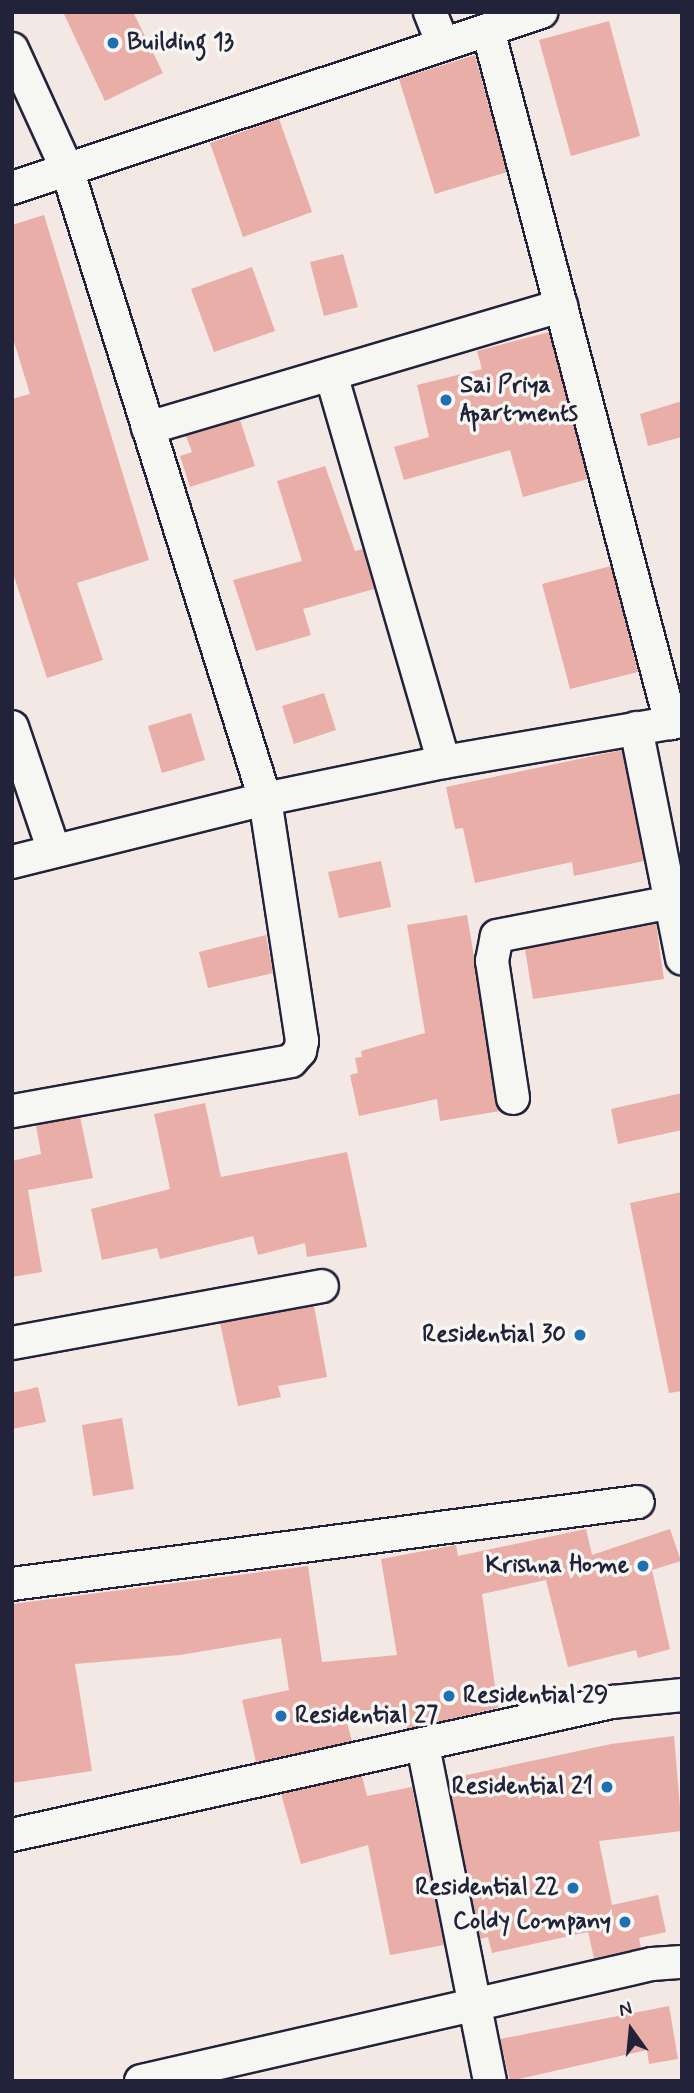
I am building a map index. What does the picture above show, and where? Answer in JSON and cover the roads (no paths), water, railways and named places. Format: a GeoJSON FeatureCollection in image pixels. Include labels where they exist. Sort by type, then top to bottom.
{"type":"FeatureCollection","features":[{"type":"Feature","properties":{"kind":"street"},"geometry":{"type":"LineString","coordinates":[[430,12],[443,44]]}},
{"type":"Feature","properties":{"kind":"street"},"geometry":{"type":"LineString","coordinates":[[12,188],[541,12]]}},
{"type":"Feature","properties":{"kind":"street"},"geometry":{"type":"LineString","coordinates":[[12,862],[265,799],[444,762],[676,722],[488,30]]}},
{"type":"Feature","properties":{"kind":"street"},"geometry":{"type":"LineString","coordinates":[[12,49],[67,169],[265,799],[300,1052],[291,1060],[12,1111]]}},
{"type":"Feature","properties":{"kind":"street"},"geometry":{"type":"LineString","coordinates":[[148,428],[561,306]]}},
{"type":"Feature","properties":{"kind":"street"},"geometry":{"type":"LineString","coordinates":[[331,374],[444,762]]}},
{"type":"Feature","properties":{"kind":"street"},"geometry":{"type":"LineString","coordinates":[[12,727],[54,851]]}},
{"type":"Feature","properties":{"kind":"street"},"geometry":{"type":"LineString","coordinates":[[636,728],[676,901],[682,958]]}},
{"type":"Feature","properties":{"kind":"street"},"geometry":{"type":"LineString","coordinates":[[513,1097],[492,961],[497,936],[676,901]]}},
{"type":"Feature","properties":{"kind":"street"},"geometry":{"type":"LineString","coordinates":[[12,1343],[322,1286]]}},
{"type":"Feature","properties":{"kind":"street"},"geometry":{"type":"LineString","coordinates":[[12,1584],[639,1502]]}},
{"type":"Feature","properties":{"kind":"street"},"geometry":{"type":"LineString","coordinates":[[12,1835],[612,1702],[682,1695]]}},
{"type":"Feature","properties":{"kind":"street"},"geometry":{"type":"LineString","coordinates":[[423,1746],[490,2081]]}},
{"type":"Feature","properties":{"kind":"street"},"geometry":{"type":"LineString","coordinates":[[141,2081],[473,2004],[682,1962]]}},
{"type":"Feature","properties":{"kind":"place","name":"Building 13"},"geometry":{"type":"Point","coordinates":[113,43]}},
{"type":"Feature","properties":{"kind":"place","name":"Sai Priya Apartments"},"geometry":{"type":"Point","coordinates":[446,400]}},
{"type":"Feature","properties":{"kind":"place","name":"Residential 30"},"geometry":{"type":"Point","coordinates":[580,1335]}},
{"type":"Feature","properties":{"kind":"place","name":"Krishna Home"},"geometry":{"type":"Point","coordinates":[643,1566]}},
{"type":"Feature","properties":{"kind":"place","name":"Residential 29"},"geometry":{"type":"Point","coordinates":[449,1696]}},
{"type":"Feature","properties":{"kind":"place","name":"Residential 27"},"geometry":{"type":"Point","coordinates":[281,1716]}},
{"type":"Feature","properties":{"kind":"place","name":"Residential 21"},"geometry":{"type":"Point","coordinates":[607,1787]}},
{"type":"Feature","properties":{"kind":"place","name":"Residential 22"},"geometry":{"type":"Point","coordinates":[573,1888]}},
{"type":"Feature","properties":{"kind":"place","name":"Coldy Company"},"geometry":{"type":"Point","coordinates":[625,1922]}}]}
